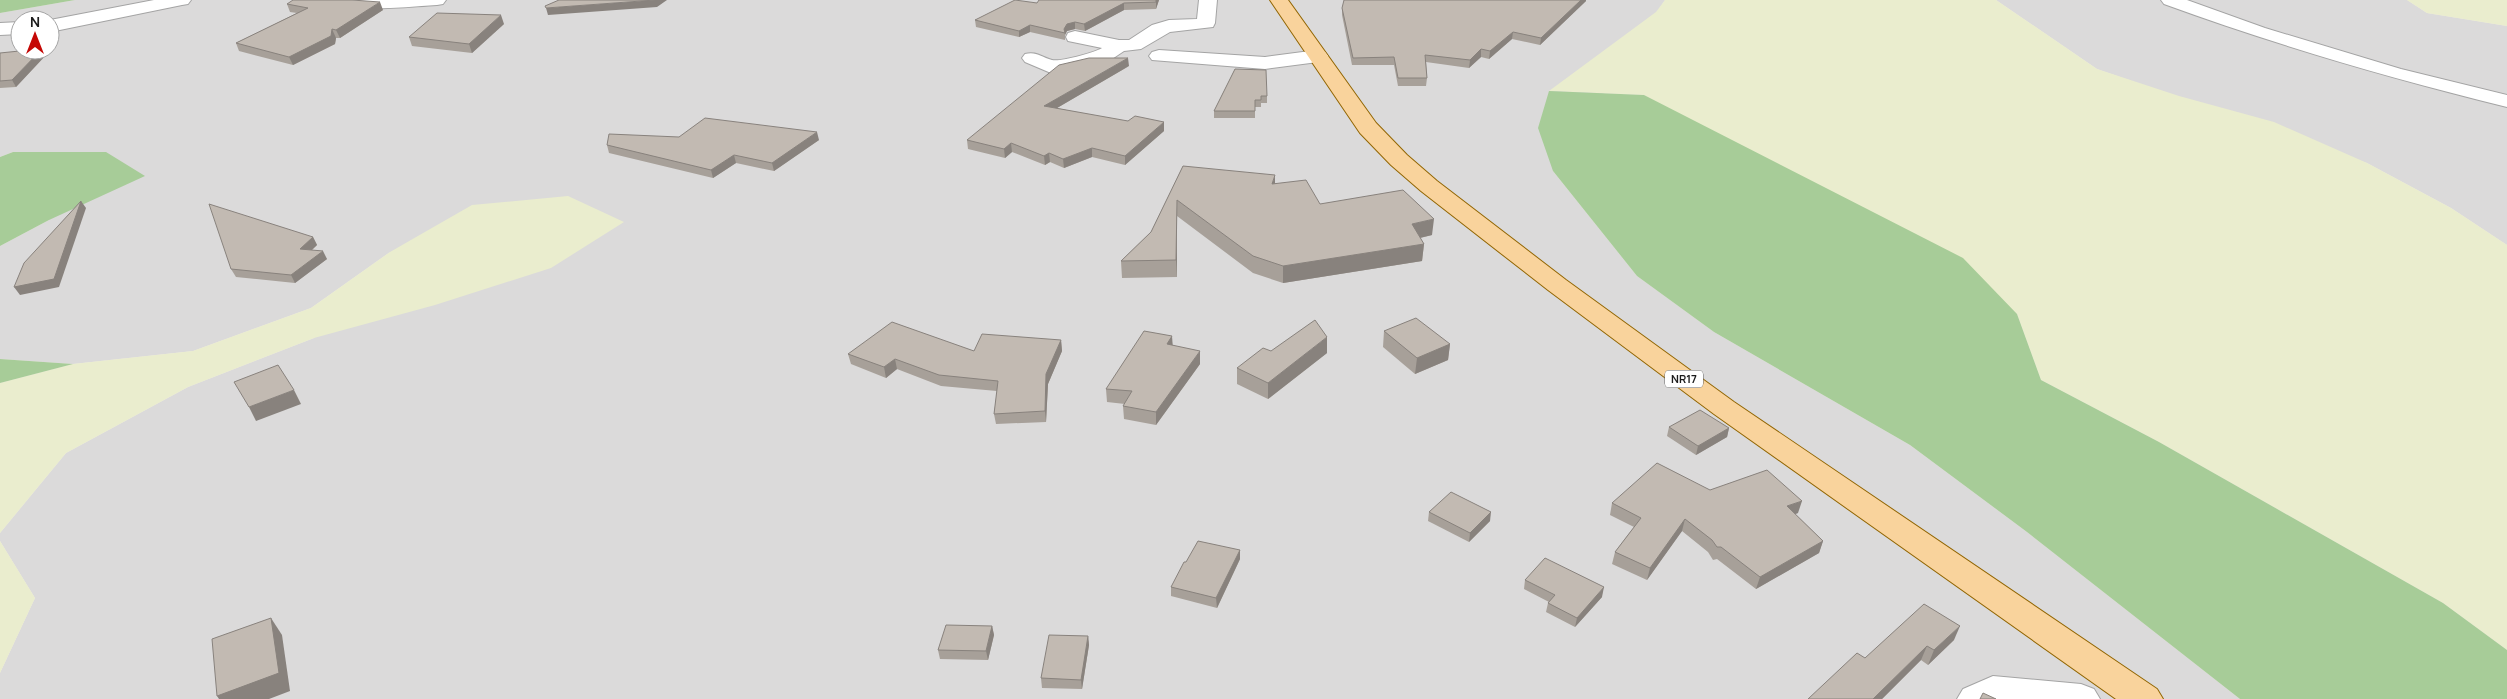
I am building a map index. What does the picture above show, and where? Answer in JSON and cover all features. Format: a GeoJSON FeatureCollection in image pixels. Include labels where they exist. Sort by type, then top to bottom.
{"type":"FeatureCollection","features":[{"type":"Feature","properties":{"kind":"main road","name":"NR17"},"geometry":{"type":"LineString","coordinates":[[1279,0],[1368,128],[1399,160],[1437,192],[1557,285],[1724,408],[2144,699]]}},
{"type":"Feature","properties":{"kind":"street"},"geometry":{"type":"LineString","coordinates":[[60,24],[182,0]]}},
{"type":"Feature","properties":{"kind":"street"},"geometry":{"type":"LineString","coordinates":[[338,0],[370,4],[437,0]]}},
{"type":"Feature","properties":{"kind":"street"},"geometry":{"type":"LineString","coordinates":[[1075,37],[1119,46],[1134,45],[1169,26],[1196,26],[1206,23],[1208,0]]}},
{"type":"Feature","properties":{"kind":"street"},"geometry":{"type":"LineString","coordinates":[[2170,0],[2258,32],[2394,73],[2507,102]]}},
{"type":"Feature","properties":{"kind":"street"},"geometry":{"type":"LineString","coordinates":[[1032,58],[1051,66],[1102,57],[1119,46]]}},
{"type":"Feature","properties":{"kind":"street"},"geometry":{"type":"LineString","coordinates":[[1159,56],[1265,63],[1318,56]]}},
{"type":"Feature","properties":{"kind":"street"},"geometry":{"type":"LineString","coordinates":[[1976,699],[1993,690],[2081,699]]}},
{"type":"Feature","properties":{"kind":"shaded area"},"geometry":{"type":"Polygon","coordinates":[[[75,0],[1665,0],[1553,171],[1637,276],[1714,332],[1910,445],[2027,532],[2240,699],[0,699],[0,673],[35,598],[0,541],[0,533],[66,453],[188,387],[314,338],[390,252],[311,308],[193,351],[73,364],[0,359],[0,246],[49,220],[13,152],[0,157],[0,13],[10,11],[10,60],[60,60],[60,10],[17,10],[75,0]]]}},
{"type":"Feature","properties":{"kind":"shaded area"},"geometry":{"type":"Polygon","coordinates":[[[1996,0],[2407,0],[2427,13],[2507,26],[2507,245],[2451,208],[2367,163],[2097,69],[1996,0]]]}},
{"type":"Feature","properties":{"kind":"green space"},"geometry":{"type":"Polygon","coordinates":[[[0,0],[75,0],[10,10],[0,13],[0,0]]]}},
{"type":"Feature","properties":{"kind":"green space"},"geometry":{"type":"Polygon","coordinates":[[[1665,0],[1996,0],[2097,69],[2179,96],[2274,122],[2367,163],[2451,208],[2507,245],[2507,650],[2443,603],[2159,442],[2041,380],[2017,314],[1644,95],[1549,91],[1656,12],[1665,0]]]}},
{"type":"Feature","properties":{"kind":"green space"},"geometry":{"type":"Polygon","coordinates":[[[2407,0],[2507,0],[2507,26],[2427,13],[2407,0]]]}},
{"type":"Feature","properties":{"kind":"green space"},"geometry":{"type":"Polygon","coordinates":[[[1549,91],[1644,95],[1963,258],[2017,314],[2041,380],[2159,442],[2443,603],[2507,650],[2507,699],[2240,699],[2027,532],[1910,445],[1714,332],[1637,276],[1553,171],[1538,128],[1549,91]]]}},
{"type":"Feature","properties":{"kind":"green space"},"geometry":{"type":"Polygon","coordinates":[[[13,152],[106,152],[145,176],[49,220],[0,246],[0,157],[13,152]]]}},
{"type":"Feature","properties":{"kind":"green space"},"geometry":{"type":"Polygon","coordinates":[[[568,196],[624,222],[551,268],[435,305],[314,338],[188,387],[66,453],[0,533],[0,383],[73,364],[193,351],[311,308],[390,252],[472,205],[568,196]]]}},
{"type":"Feature","properties":{"kind":"green space"},"geometry":{"type":"Polygon","coordinates":[[[0,359],[73,364],[0,383],[0,359]]]}},
{"type":"Feature","properties":{"kind":"green space"},"geometry":{"type":"Polygon","coordinates":[[[0,541],[35,598],[0,673],[0,541]]]}},
{"type":"Feature","properties":{"kind":"building"},"geometry":{"type":"Polygon","coordinates":[[[293,0],[380,2],[336,30],[332,29],[331,36],[289,57],[236,43],[308,8],[287,4],[293,0]]]}},
{"type":"Feature","properties":{"kind":"building"},"geometry":{"type":"Polygon","coordinates":[[[559,0],[655,0],[546,8],[545,6],[559,0]]]}},
{"type":"Feature","properties":{"kind":"building"},"geometry":{"type":"Polygon","coordinates":[[[1015,0],[1037,3],[1039,0],[1156,0],[1156,2],[1124,3],[1084,24],[1075,22],[1067,24],[1064,29],[1065,33],[1030,25],[1019,31],[975,20],[1015,0]]]}},
{"type":"Feature","properties":{"kind":"building"},"geometry":{"type":"Polygon","coordinates":[[[1344,0],[1581,0],[1541,38],[1513,32],[1490,51],[1481,49],[1470,60],[1425,55],[1427,78],[1398,78],[1394,57],[1353,58],[1342,8],[1344,0]]]}},
{"type":"Feature","properties":{"kind":"building"},"geometry":{"type":"Polygon","coordinates":[[[437,13],[501,15],[469,44],[409,37],[437,13]]]}},
{"type":"Feature","properties":{"kind":"building"},"geometry":{"type":"Polygon","coordinates":[[[10,52],[10,60],[31,60],[12,80],[0,81],[0,53],[10,52]]]}},
{"type":"Feature","properties":{"kind":"building"},"geometry":{"type":"Polygon","coordinates":[[[1089,58],[1128,58],[1044,106],[1128,121],[1135,116],[1164,122],[1125,156],[1092,148],[1063,159],[1049,153],[1044,156],[1011,143],[1004,149],[967,140],[1059,65],[1089,58]]]}},
{"type":"Feature","properties":{"kind":"building"},"geometry":{"type":"Polygon","coordinates":[[[1235,69],[1266,70],[1267,96],[1261,96],[1261,100],[1255,100],[1255,111],[1214,111],[1235,69]]]}},
{"type":"Feature","properties":{"kind":"building"},"geometry":{"type":"Polygon","coordinates":[[[705,118],[817,132],[772,163],[734,155],[711,170],[607,145],[609,134],[679,137],[705,118]]]}},
{"type":"Feature","properties":{"kind":"building"},"geometry":{"type":"Polygon","coordinates":[[[1183,166],[1275,175],[1272,184],[1306,180],[1320,204],[1403,190],[1434,219],[1412,224],[1424,244],[1283,266],[1253,256],[1177,200],[1176,260],[1121,261],[1151,232],[1183,166]]]}},
{"type":"Feature","properties":{"kind":"building"},"geometry":{"type":"Polygon","coordinates":[[[81,201],[54,279],[14,287],[24,263],[81,201]]]}},
{"type":"Feature","properties":{"kind":"building"},"geometry":{"type":"Polygon","coordinates":[[[209,204],[313,237],[300,249],[323,251],[291,275],[231,269],[209,204]]]}},
{"type":"Feature","properties":{"kind":"building"},"geometry":{"type":"Polygon","coordinates":[[[1416,318],[1450,344],[1417,358],[1384,331],[1416,318]]]}},
{"type":"Feature","properties":{"kind":"building"},"geometry":{"type":"Polygon","coordinates":[[[1315,320],[1327,337],[1268,383],[1237,368],[1263,348],[1271,351],[1315,320]]]}},
{"type":"Feature","properties":{"kind":"building"},"geometry":{"type":"Polygon","coordinates":[[[892,322],[974,351],[982,334],[1061,340],[1046,374],[1045,411],[994,414],[998,381],[939,375],[895,359],[884,367],[848,354],[892,322]]]}},
{"type":"Feature","properties":{"kind":"building"},"geometry":{"type":"Polygon","coordinates":[[[1144,331],[1172,336],[1167,344],[1200,351],[1156,412],[1123,406],[1132,391],[1106,389],[1144,331]]]}},
{"type":"Feature","properties":{"kind":"building"},"geometry":{"type":"Polygon","coordinates":[[[278,365],[294,390],[249,407],[234,382],[278,365]]]}},
{"type":"Feature","properties":{"kind":"building"},"geometry":{"type":"Polygon","coordinates":[[[1700,410],[1729,428],[1698,446],[1669,427],[1700,410]]]}},
{"type":"Feature","properties":{"kind":"building"},"geometry":{"type":"Polygon","coordinates":[[[1657,463],[1710,490],[1767,470],[1802,501],[1787,506],[1823,541],[1760,577],[1721,547],[1717,547],[1712,540],[1685,519],[1650,568],[1615,552],[1641,518],[1612,503],[1657,463]]]}},
{"type":"Feature","properties":{"kind":"building"},"geometry":{"type":"Polygon","coordinates":[[[1451,492],[1491,512],[1470,533],[1429,512],[1451,492]]]}},
{"type":"Feature","properties":{"kind":"building"},"geometry":{"type":"Polygon","coordinates":[[[1198,541],[1240,550],[1216,598],[1171,587],[1198,541]]]}},
{"type":"Feature","properties":{"kind":"building"},"geometry":{"type":"Polygon","coordinates":[[[1545,558],[1604,587],[1577,618],[1548,603],[1555,595],[1525,580],[1545,558]]]}},
{"type":"Feature","properties":{"kind":"building"},"geometry":{"type":"Polygon","coordinates":[[[1924,604],[1960,626],[1934,650],[1927,646],[1873,699],[1808,699],[1857,653],[1865,658],[1924,604]]]}},
{"type":"Feature","properties":{"kind":"building"},"geometry":{"type":"Polygon","coordinates":[[[271,618],[279,673],[217,696],[212,639],[271,618]]]}},
{"type":"Feature","properties":{"kind":"building"},"geometry":{"type":"Polygon","coordinates":[[[946,625],[992,626],[986,651],[938,650],[946,625]]]}},
{"type":"Feature","properties":{"kind":"building"},"geometry":{"type":"Polygon","coordinates":[[[1049,635],[1088,636],[1081,680],[1041,678],[1049,635]]]}},
{"type":"Feature","properties":{"kind":"building"},"geometry":{"type":"Polygon","coordinates":[[[1983,693],[1996,699],[1980,699],[1983,693]]]}}]}
